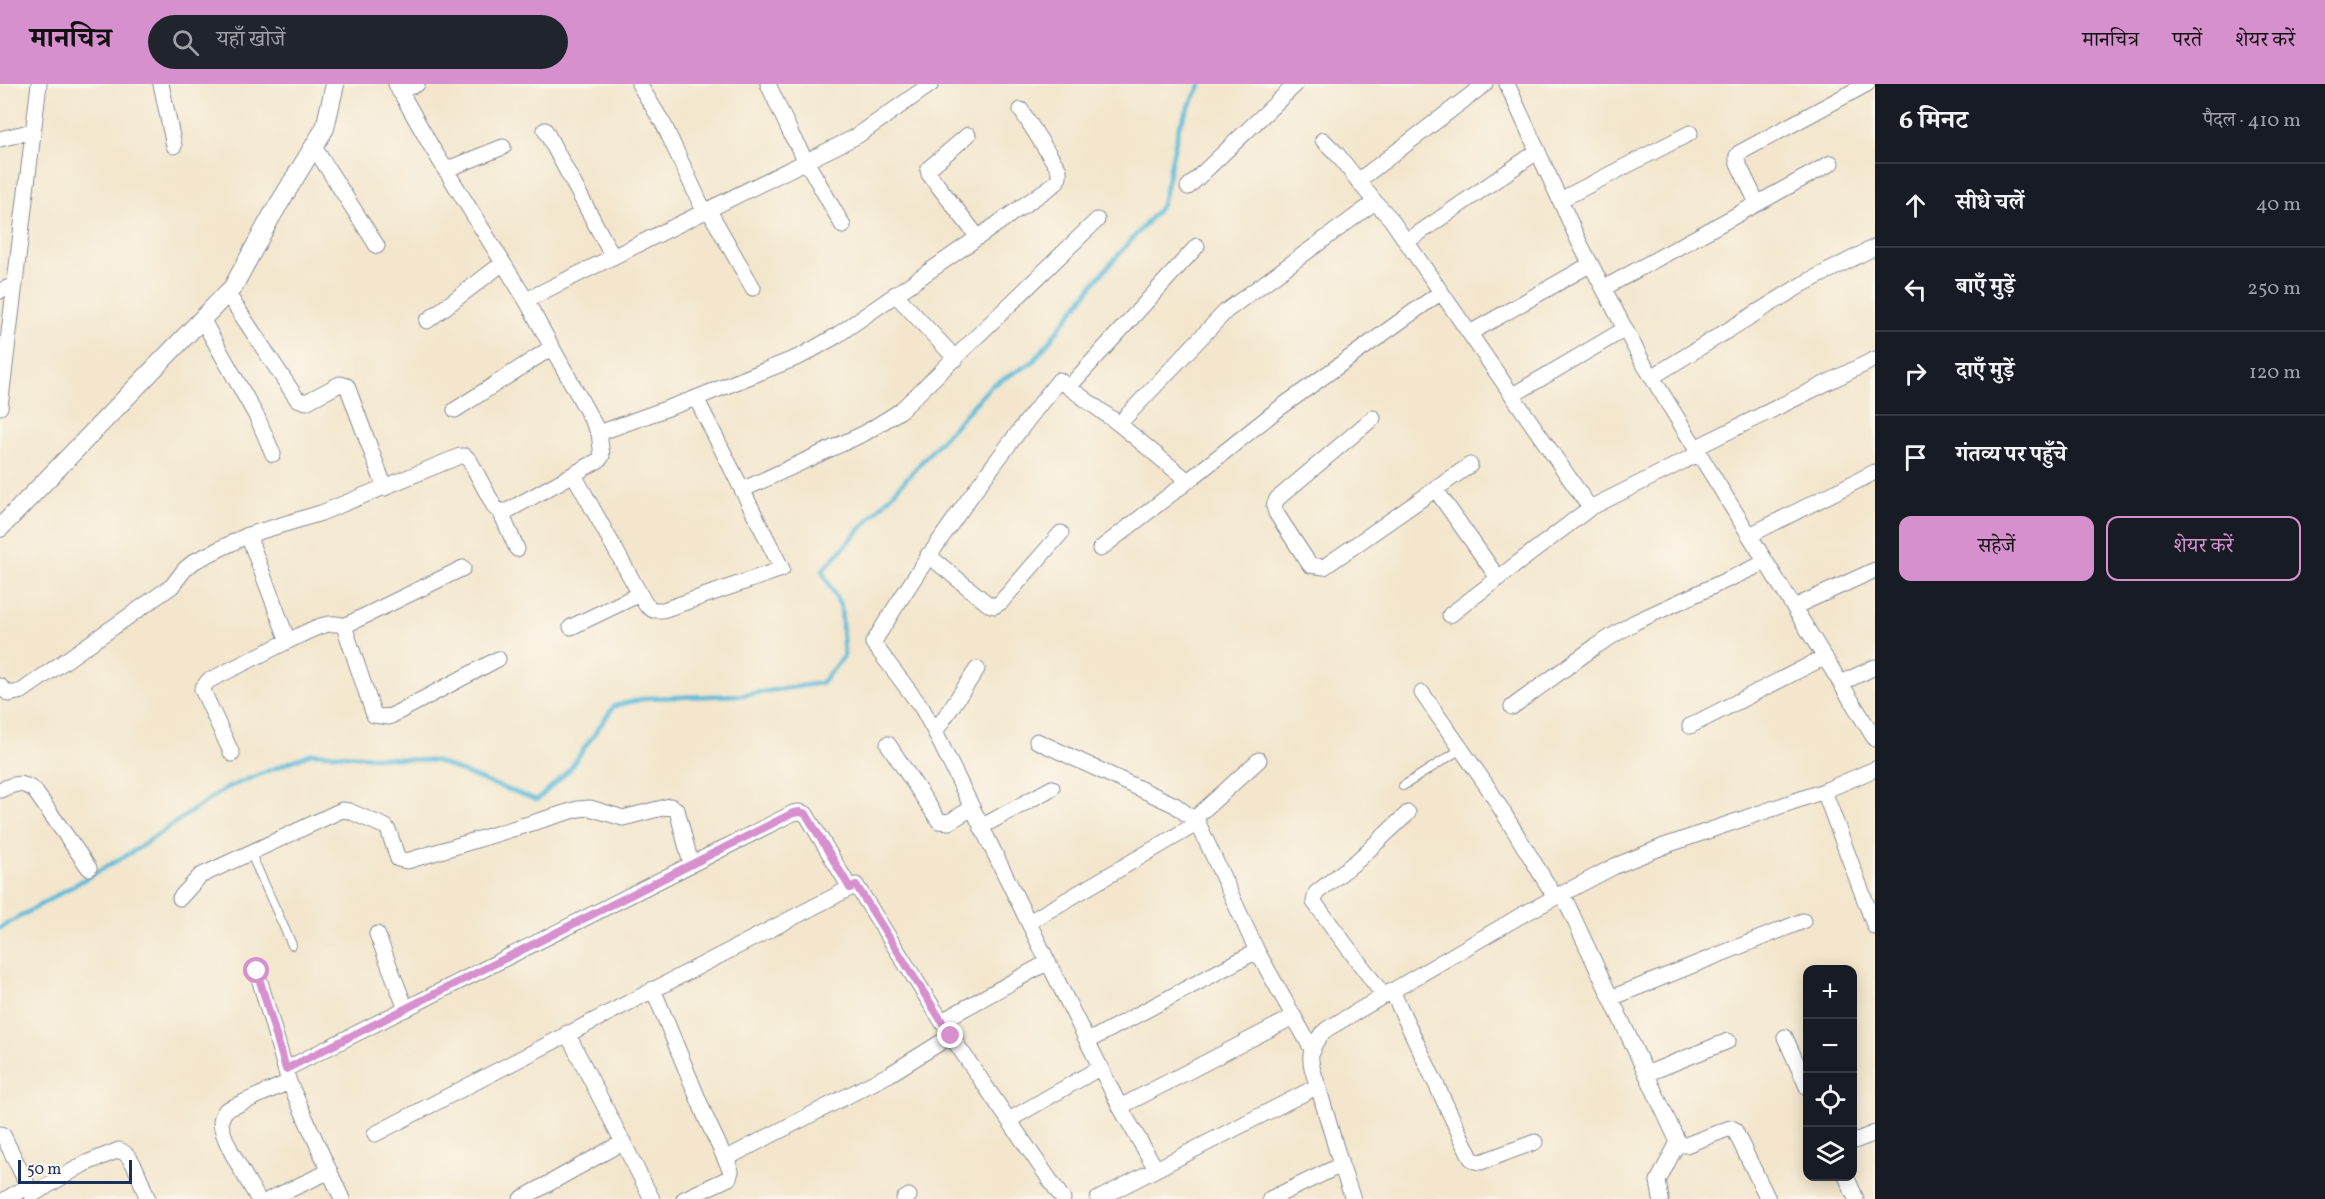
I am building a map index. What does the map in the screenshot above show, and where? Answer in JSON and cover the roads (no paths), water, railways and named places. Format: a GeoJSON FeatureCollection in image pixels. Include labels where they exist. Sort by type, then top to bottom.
{"type":"FeatureCollection","features":[{"type":"Feature","properties":{"kind":"street"},"geometry":{"type":"LineString","coordinates":[[0,407],[39,84]]}},
{"type":"Feature","properties":{"kind":"street"},"geometry":{"type":"LineString","coordinates":[[161,84],[174,146]]}},
{"type":"Feature","properties":{"kind":"street"},"geometry":{"type":"LineString","coordinates":[[0,528],[233,287],[271,217],[325,128],[336,84]]}},
{"type":"Feature","properties":{"kind":"street"},"geometry":{"type":"LineString","coordinates":[[0,686],[9,694],[22,691],[172,586],[185,569],[195,561],[248,536],[321,513],[465,456],[470,460],[495,508],[507,511],[574,475],[602,456],[599,433],[526,300],[445,170],[398,87],[417,84]]}},
{"type":"Feature","properties":{"kind":"street"},"geometry":{"type":"LineString","coordinates":[[639,84],[664,125],[706,210],[753,288]]}},
{"type":"Feature","properties":{"kind":"street"},"geometry":{"type":"LineString","coordinates":[[768,84],[806,161],[843,226]]}},
{"type":"Feature","properties":{"kind":"street"},"geometry":{"type":"LineString","coordinates":[[526,300],[857,136],[932,84]]}},
{"type":"Feature","properties":{"kind":"street"},"geometry":{"type":"LineString","coordinates":[[1188,187],[1296,84]]}},
{"type":"Feature","properties":{"kind":"street"},"geometry":{"type":"LineString","coordinates":[[1358,181],[1485,84]]}},
{"type":"Feature","properties":{"kind":"street"},"geometry":{"type":"LineString","coordinates":[[1507,84],[1560,200],[1625,329],[1696,451],[1875,739]]}},
{"type":"Feature","properties":{"kind":"street"},"geometry":{"type":"LineString","coordinates":[[1757,203],[1737,161],[1739,153],[1867,84]]}},
{"type":"Feature","properties":{"kind":"street"},"geometry":{"type":"LineString","coordinates":[[599,433],[696,398],[801,356],[836,336],[1056,183],[1059,170],[1021,110]]}},
{"type":"Feature","properties":{"kind":"street"},"geometry":{"type":"LineString","coordinates":[[545,130],[613,257]]}},
{"type":"Feature","properties":{"kind":"street"},"geometry":{"type":"LineString","coordinates":[[0,139],[33,131]]}},
{"type":"Feature","properties":{"kind":"street"},"geometry":{"type":"LineString","coordinates":[[1560,200],[1690,133]]}},
{"type":"Feature","properties":{"kind":"street"},"geometry":{"type":"LineString","coordinates":[[968,135],[928,170],[977,236]]}},
{"type":"Feature","properties":{"kind":"street"},"geometry":{"type":"LineString","coordinates":[[1323,141],[1390,218],[1590,508]]}},
{"type":"Feature","properties":{"kind":"street"},"geometry":{"type":"LineString","coordinates":[[314,147],[377,246]]}},
{"type":"Feature","properties":{"kind":"street"},"geometry":{"type":"LineString","coordinates":[[445,170],[503,147]]}},
{"type":"Feature","properties":{"kind":"street"},"geometry":{"type":"LineString","coordinates":[[1406,242],[1538,151]]}},
{"type":"Feature","properties":{"kind":"street"},"geometry":{"type":"LineString","coordinates":[[1604,288],[1831,163]]}},
{"type":"Feature","properties":{"kind":"street"},"geometry":{"type":"LineString","coordinates":[[1119,424],[1226,311],[1374,202]]}},
{"type":"Feature","properties":{"kind":"street"},"geometry":{"type":"LineString","coordinates":[[742,490],[885,422],[913,400],[1097,220]]}},
{"type":"Feature","properties":{"kind":"street"},"geometry":{"type":"LineString","coordinates":[[1069,387],[1197,246]]}},
{"type":"Feature","properties":{"kind":"street"},"geometry":{"type":"LineString","coordinates":[[1652,377],[1803,284],[1875,247]]}},
{"type":"Feature","properties":{"kind":"street"},"geometry":{"type":"LineString","coordinates":[[427,321],[502,263]]}},
{"type":"Feature","properties":{"kind":"street"},"geometry":{"type":"LineString","coordinates":[[1470,333],[1591,264]]}},
{"type":"Feature","properties":{"kind":"street"},"geometry":{"type":"LineString","coordinates":[[0,291],[15,285]]}},
{"type":"Feature","properties":{"kind":"street"},"geometry":{"type":"LineString","coordinates":[[1100,549],[1277,410],[1441,292]]}},
{"type":"Feature","properties":{"kind":"street"},"geometry":{"type":"LineString","coordinates":[[227,293],[297,399],[306,402],[340,384],[347,386],[385,488]]}},
{"type":"Feature","properties":{"kind":"street"},"geometry":{"type":"LineString","coordinates":[[895,294],[956,359]]}},
{"type":"Feature","properties":{"kind":"street"},"geometry":{"type":"LineString","coordinates":[[202,319],[258,419],[273,454]]}},
{"type":"Feature","properties":{"kind":"street"},"geometry":{"type":"LineString","coordinates":[[1513,395],[1625,329]]}},
{"type":"Feature","properties":{"kind":"street"},"geometry":{"type":"LineString","coordinates":[[454,410],[551,348]]}},
{"type":"Feature","properties":{"kind":"street"},"geometry":{"type":"LineString","coordinates":[[1450,615],[1590,508],[1875,359]]}},
{"type":"Feature","properties":{"kind":"street"},"geometry":{"type":"LineString","coordinates":[[1156,1169],[1120,1107],[935,732],[922,708],[873,643],[928,555],[1008,444],[1059,380],[1119,424],[1188,481]]}},
{"type":"Feature","properties":{"kind":"street"},"geometry":{"type":"LineString","coordinates":[[574,475],[646,605],[653,610],[663,610],[782,568],[696,398]]}},
{"type":"Feature","properties":{"kind":"street"},"geometry":{"type":"LineString","coordinates":[[1373,418],[1277,499],[1274,506],[1276,513],[1310,566],[1324,567],[1470,465]]}},
{"type":"Feature","properties":{"kind":"street"},"geometry":{"type":"LineString","coordinates":[[1750,535],[1875,471]]}},
{"type":"Feature","properties":{"kind":"street"},"geometry":{"type":"LineString","coordinates":[[1436,490],[1498,578]]}},
{"type":"Feature","properties":{"kind":"street"},"geometry":{"type":"LineString","coordinates":[[500,511],[517,549]]}},
{"type":"Feature","properties":{"kind":"street"},"geometry":{"type":"LineString","coordinates":[[928,555],[988,604],[994,606],[1001,603],[1061,533]]}},
{"type":"Feature","properties":{"kind":"street"},"geometry":{"type":"LineString","coordinates":[[248,536],[288,641]]}},
{"type":"Feature","properties":{"kind":"street"},"geometry":{"type":"LineString","coordinates":[[1512,707],[1596,646],[1635,622],[1766,562]]}},
{"type":"Feature","properties":{"kind":"street"},"geometry":{"type":"LineString","coordinates":[[344,626],[463,568]]}},
{"type":"Feature","properties":{"kind":"street"},"geometry":{"type":"LineString","coordinates":[[1794,607],[1875,570]]}},
{"type":"Feature","properties":{"kind":"street"},"geometry":{"type":"LineString","coordinates":[[571,627],[640,594]]}},
{"type":"Feature","properties":{"kind":"street"},"geometry":{"type":"LineString","coordinates":[[232,754],[202,689],[204,685],[288,641],[323,626],[336,622],[344,626],[374,715],[380,718],[389,717],[498,659]]}},
{"type":"Feature","properties":{"kind":"street"},"geometry":{"type":"LineString","coordinates":[[1690,726],[1825,657]]}},
{"type":"Feature","properties":{"kind":"street"},"geometry":{"type":"LineString","coordinates":[[1840,683],[1875,667]]}},
{"type":"Feature","properties":{"kind":"street"},"geometry":{"type":"LineString","coordinates":[[935,732],[977,669]]}},
{"type":"Feature","properties":{"kind":"street"},"geometry":{"type":"LineString","coordinates":[[1422,693],[1559,895],[1611,998],[1678,1142],[1686,1145],[1730,1128],[1734,1129],[1768,1199]]}},
{"type":"Feature","properties":{"kind":"street"},"geometry":{"type":"LineString","coordinates":[[1037,741],[1175,805],[1196,821],[1257,951],[1313,1052]]}},
{"type":"Feature","properties":{"kind":"street"},"geometry":{"type":"LineString","coordinates":[[888,744],[939,821],[949,822],[972,807]]}},
{"type":"Feature","properties":{"kind":"street"},"geometry":{"type":"LineString","coordinates":[[1029,922],[1196,821],[1259,760]]}},
{"type":"Feature","properties":{"kind":"street"},"geometry":{"type":"LineString","coordinates":[[1353,1199],[1309,1062],[1317,1038],[1327,1029],[1520,916],[1615,866],[1667,845],[1824,791],[1875,769]]}},
{"type":"Feature","properties":{"kind":"street"},"geometry":{"type":"LineString","coordinates":[[0,790],[24,783],[34,790],[89,868]]}},
{"type":"Feature","properties":{"kind":"street"},"geometry":{"type":"LineString","coordinates":[[981,827],[1052,788]]}},
{"type":"Feature","properties":{"kind":"street"},"geometry":{"type":"LineString","coordinates":[[1824,791],[1875,927]]}},
{"type":"Feature","properties":{"kind":"street"},"geometry":{"type":"LineString","coordinates":[[180,898],[200,876],[342,810],[386,827],[398,859],[407,861],[584,808],[623,818],[670,806],[677,810],[690,864]]}},
{"type":"Feature","properties":{"kind":"street"},"geometry":{"type":"LineString","coordinates":[[258,1199],[225,1135],[221,1122],[222,1115],[226,1110],[406,1009],[793,813],[806,814],[850,888]]}},
{"type":"Feature","properties":{"kind":"street"},"geometry":{"type":"LineString","coordinates":[[1408,813],[1358,860],[1316,893],[1314,902],[1388,994],[1471,1158],[1481,1162],[1535,1142]]}},
{"type":"Feature","properties":{"kind":"street"},"geometry":{"type":"LineString","coordinates":[[375,1134],[856,885],[951,1036],[1063,1199]]}},
{"type":"Feature","properties":{"kind":"street"},"geometry":{"type":"LineString","coordinates":[[1611,998],[1803,921]]}},
{"type":"Feature","properties":{"kind":"street"},"geometry":{"type":"LineString","coordinates":[[377,934],[406,1009]]}},
{"type":"Feature","properties":{"kind":"street"},"geometry":{"type":"LineString","coordinates":[[1088,1041],[1257,951]]}},
{"type":"Feature","properties":{"kind":"street"},"geometry":{"type":"LineString","coordinates":[[942,1021],[1048,962]]}},
{"type":"Feature","properties":{"kind":"street"},"geometry":{"type":"LineString","coordinates":[[257,971],[287,1076],[342,1199]]}},
{"type":"Feature","properties":{"kind":"street"},"geometry":{"type":"LineString","coordinates":[[653,989],[731,1171],[729,1178],[684,1199]]}},
{"type":"Feature","properties":{"kind":"street"},"geometry":{"type":"LineString","coordinates":[[1120,1107],[1293,1017]]}},
{"type":"Feature","properties":{"kind":"street"},"geometry":{"type":"LineString","coordinates":[[567,1033],[652,1199]]}},
{"type":"Feature","properties":{"kind":"street"},"geometry":{"type":"LineString","coordinates":[[725,1159],[890,1074],[951,1036]]}},
{"type":"Feature","properties":{"kind":"street"},"geometry":{"type":"LineString","coordinates":[[1785,1037],[1803,1078]]}},
{"type":"Feature","properties":{"kind":"street"},"geometry":{"type":"LineString","coordinates":[[1646,1074],[1728,1041]]}},
{"type":"Feature","properties":{"kind":"street"},"geometry":{"type":"LineString","coordinates":[[1009,1120],[1101,1067]]}},
{"type":"Feature","properties":{"kind":"street"},"geometry":{"type":"LineString","coordinates":[[1098,1199],[1318,1086]]}},
{"type":"Feature","properties":{"kind":"street"},"geometry":{"type":"LineString","coordinates":[[1857,1140],[1875,1132]]}},
{"type":"Feature","properties":{"kind":"street"},"geometry":{"type":"LineString","coordinates":[[0,1134],[3,1135],[31,1193]]}},
{"type":"Feature","properties":{"kind":"street"},"geometry":{"type":"LineString","coordinates":[[521,1199],[623,1142]]}},
{"type":"Feature","properties":{"kind":"street"},"geometry":{"type":"LineString","coordinates":[[1661,1199],[1658,1181],[1678,1142]]}},
{"type":"Feature","properties":{"kind":"street"},"geometry":{"type":"LineString","coordinates":[[6,1199],[31,1193],[84,1164],[119,1150],[125,1152],[130,1158],[148,1199]]}},
{"type":"Feature","properties":{"kind":"street"},"geometry":{"type":"LineString","coordinates":[[1270,1199],[1341,1165]]}},
{"type":"Feature","properties":{"kind":"street"},"geometry":{"type":"LineString","coordinates":[[270,1199],[330,1171]]}},
{"type":"Feature","properties":{"kind":"street"},"geometry":{"type":"LineString","coordinates":[[1848,1181],[1856,1199]]}},
{"type":"Feature","properties":{"kind":"lane"},"geometry":{"type":"LineString","coordinates":[[1403,786],[1461,749]]}},
{"type":"Feature","properties":{"kind":"lane"},"geometry":{"type":"LineString","coordinates":[[250,852],[292,945]]}},
{"type":"Feature","properties":{"kind":"waterway"},"geometry":{"type":"LineString","coordinates":[[0,928],[137,849],[224,789],[312,753],[436,761],[537,800],[569,770],[614,706],[647,698],[742,695],[821,683],[844,656],[841,607],[822,571],[991,386],[1033,362],[1099,277],[1162,205],[1179,126],[1201,84]]}}]}
